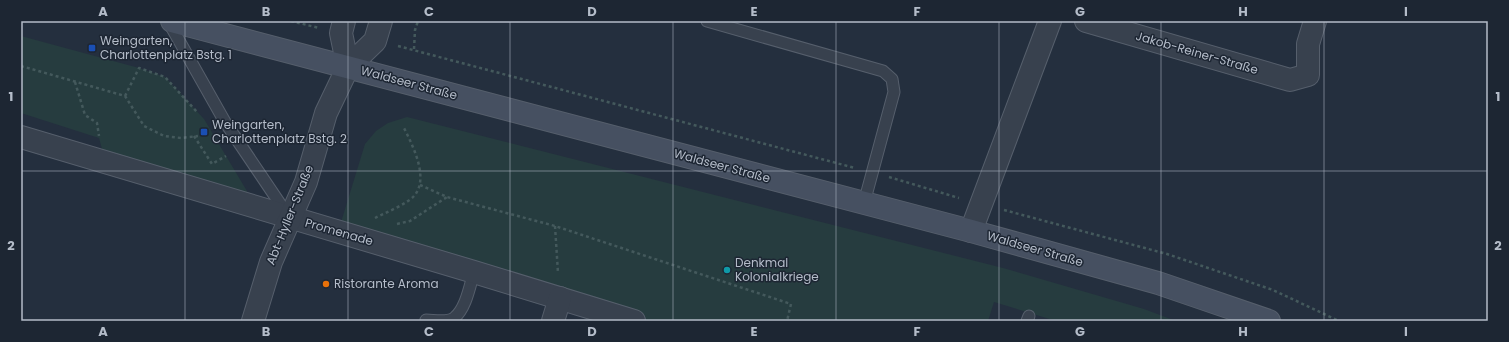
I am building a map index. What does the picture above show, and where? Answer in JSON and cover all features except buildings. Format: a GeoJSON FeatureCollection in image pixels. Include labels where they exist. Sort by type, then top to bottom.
{"type":"FeatureCollection","features":[{"type":"Feature","properties":{"kind":"main road","name":"Waldseer Straße"},"geometry":{"type":"LineString","coordinates":[[172,21],[971,231],[1158,283],[1265,320]]}},
{"type":"Feature","properties":{"kind":"street"},"geometry":{"type":"LineString","coordinates":[[971,231],[1050,21]]}},
{"type":"Feature","properties":{"kind":"street","name":"Jakob-Reiner-Straße"},"geometry":{"type":"LineString","coordinates":[[1086,21],[1290,80],[1308,75],[1308,44],[1315,21]]}},
{"type":"Feature","properties":{"kind":"street"},"geometry":{"type":"LineString","coordinates":[[342,27],[348,67]]}},
{"type":"Feature","properties":{"kind":"street","name":"Abt-Hyller-Straße"},"geometry":{"type":"LineString","coordinates":[[253,321],[271,262],[306,182],[326,113],[348,67],[378,31]]}},
{"type":"Feature","properties":{"kind":"street","name":"Promenade"},"geometry":{"type":"LineString","coordinates":[[21,137],[634,321]]}},
{"type":"Feature","properties":{"kind":"street"},"geometry":{"type":"LineString","coordinates":[[553,321],[560,298]]}},
{"type":"Feature","properties":{"kind":"lane"},"geometry":{"type":"LineString","coordinates":[[168,21],[225,122],[290,218]]}},
{"type":"Feature","properties":{"kind":"lane"},"geometry":{"type":"LineString","coordinates":[[707,21],[883,70],[892,79],[894,92],[874,173],[864,203]]}},
{"type":"Feature","properties":{"kind":"lane"},"geometry":{"type":"LineString","coordinates":[[426,320],[445,321],[454,319],[467,296],[474,272]]}},
{"type":"Feature","properties":{"kind":"path"},"geometry":{"type":"LineString","coordinates":[[291,21],[342,27]]}},
{"type":"Feature","properties":{"kind":"path"},"geometry":{"type":"LineString","coordinates":[[414,49],[418,21]]}},
{"type":"Feature","properties":{"kind":"path"},"geometry":{"type":"LineString","coordinates":[[378,31],[414,49],[1167,254],[1273,290],[1339,321]]}},
{"type":"Feature","properties":{"kind":"path"},"geometry":{"type":"LineString","coordinates":[[21,66],[125,96],[144,126],[164,136],[181,138],[198,136]]}},
{"type":"Feature","properties":{"kind":"path"},"geometry":{"type":"LineString","coordinates":[[125,96],[139,68],[165,77],[199,114]]}},
{"type":"Feature","properties":{"kind":"path"},"geometry":{"type":"LineString","coordinates":[[75,82],[85,115],[97,123],[99,138]]}},
{"type":"Feature","properties":{"kind":"path"},"geometry":{"type":"LineString","coordinates":[[380,221],[373,219],[413,197],[420,185],[415,148],[403,126]]}},
{"type":"Feature","properties":{"kind":"path"},"geometry":{"type":"LineString","coordinates":[[194,136],[212,164],[226,156],[222,150]]}},
{"type":"Feature","properties":{"kind":"path"},"geometry":{"type":"LineString","coordinates":[[420,185],[447,197],[555,226],[791,304],[787,321]]}},
{"type":"Feature","properties":{"kind":"path"},"geometry":{"type":"LineString","coordinates":[[394,224],[410,221],[447,197]]}},
{"type":"Feature","properties":{"kind":"path"},"geometry":{"type":"LineString","coordinates":[[555,226],[560,298]]}},
{"type":"Feature","properties":{"kind":"green space"},"geometry":{"type":"Polygon","coordinates":[[[21,36],[139,68],[165,77],[204,119],[257,208],[106,163],[99,138],[21,113],[21,36]]]}},
{"type":"Feature","properties":{"kind":"green space"},"geometry":{"type":"Polygon","coordinates":[[[407,117],[1003,268],[1144,309],[1176,321],[1056,321],[994,302],[988,321],[634,321],[338,232],[365,144],[376,131],[388,123],[407,117]]]}},
{"type":"Feature","properties":{"kind":"place","name":"Weingarten, Charlottenplatz Bstg. 1"},"geometry":{"type":"Point","coordinates":[92,48]}},
{"type":"Feature","properties":{"kind":"place","name":"Weingarten, Charlottenplatz Bstg. 2"},"geometry":{"type":"Point","coordinates":[204,132]}},
{"type":"Feature","properties":{"kind":"place","name":"Denkmal Kolonialkriege"},"geometry":{"type":"Point","coordinates":[727,270]}},
{"type":"Feature","properties":{"kind":"place","name":"Ristorante Aroma"},"geometry":{"type":"Point","coordinates":[326,284]}}]}
